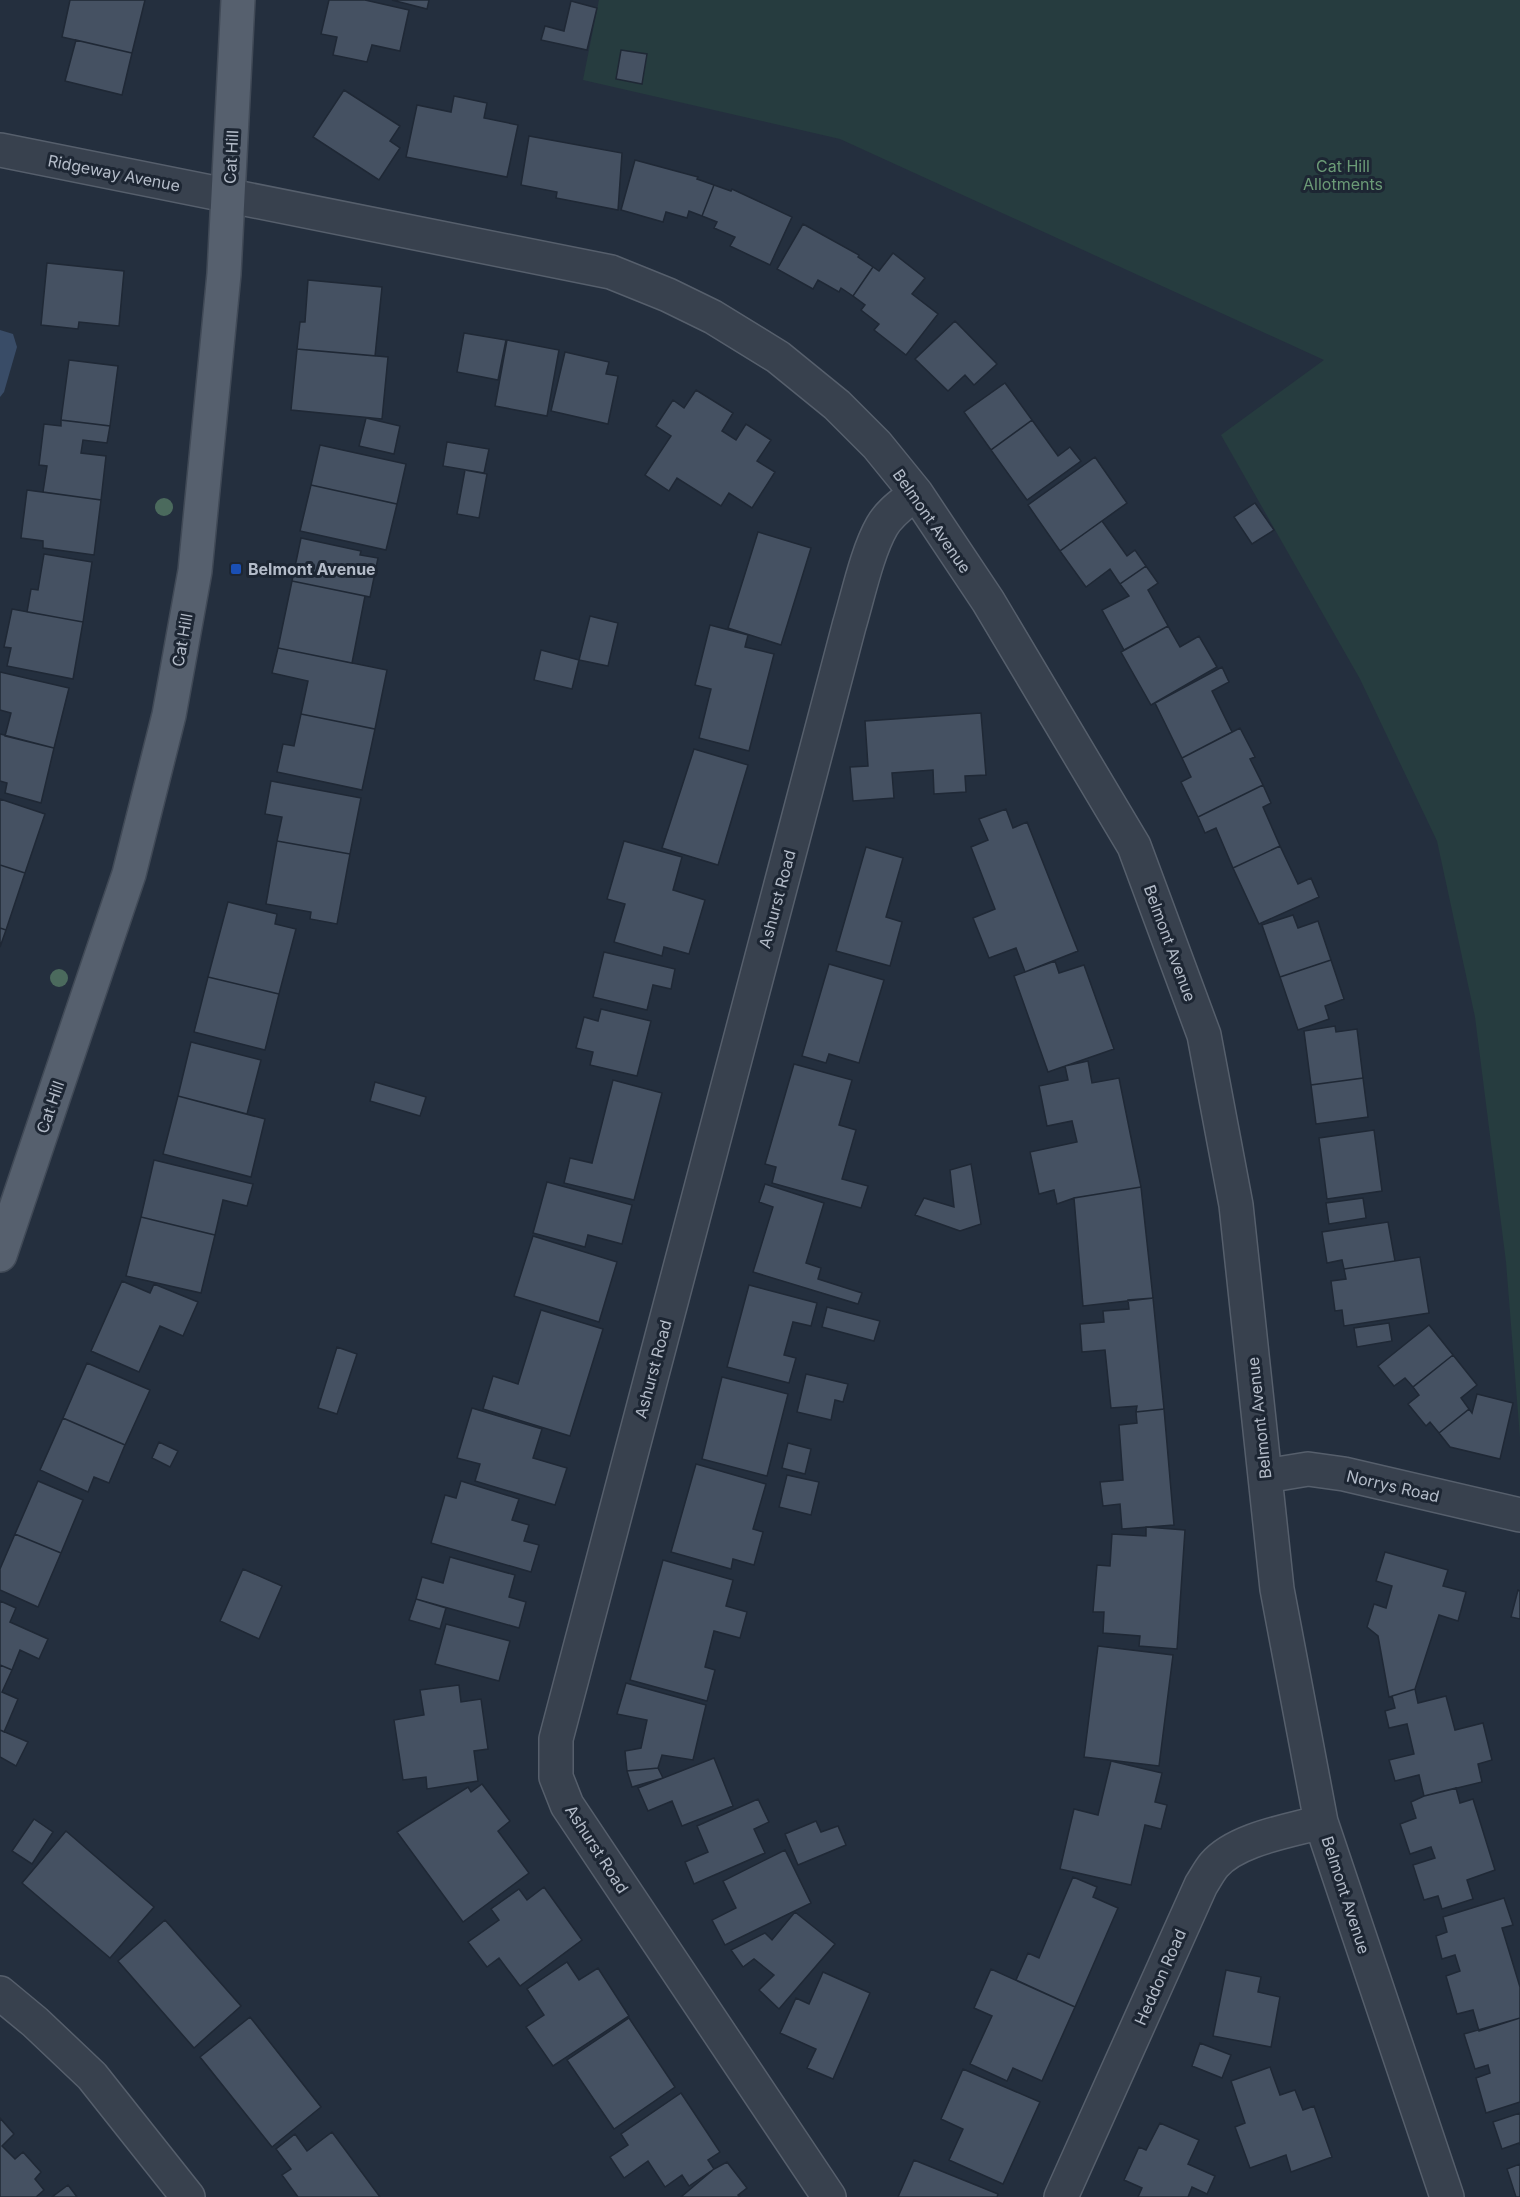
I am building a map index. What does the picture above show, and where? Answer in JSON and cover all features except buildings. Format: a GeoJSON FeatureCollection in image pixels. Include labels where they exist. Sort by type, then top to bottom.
{"type":"FeatureCollection","features":[{"type":"Feature","properties":{"kind":"main road","name":"Cat Hill"},"geometry":{"type":"LineString","coordinates":[[0,1255],[129,874],[169,715],[195,571],[223,286],[238,0]]}},
{"type":"Feature","properties":{"kind":"street","name":"Ridgeway Avenue"},"geometry":{"type":"LineString","coordinates":[[0,150],[229,196]]}},
{"type":"Feature","properties":{"kind":"street","name":"Belmont Avenue"},"geometry":{"type":"LineString","coordinates":[[229,196],[611,272],[713,317],[787,364],[837,405],[877,445],[916,493],[988,601],[1134,846],[1204,1035],[1236,1205],[1277,1589],[1322,1822],[1447,2197]]}},
{"type":"Feature","properties":{"kind":"street","name":"Ashurst Road"},"geometry":{"type":"LineString","coordinates":[[828,2197],[567,1805],[556,1777],[556,1739],[849,626],[882,525],[895,509],[916,493]]}},
{"type":"Feature","properties":{"kind":"street","name":"Norrys Road"},"geometry":{"type":"LineString","coordinates":[[1265,1476],[1308,1469],[1344,1474],[1520,1515]]}},
{"type":"Feature","properties":{"kind":"street","name":"Heddon Road"},"geometry":{"type":"LineString","coordinates":[[1061,2197],[1201,1885],[1215,1864],[1234,1850],[1262,1839],[1322,1822]]}},
{"type":"Feature","properties":{"kind":"street"},"geometry":{"type":"LineString","coordinates":[[0,1992],[92,2076],[188,2197]]}},
{"type":"Feature","properties":{"kind":"green space","name":"Cat Hill Allotments"},"geometry":{"type":"Polygon","coordinates":[[[599,0],[1520,0],[1520,1438],[1506,1262],[1475,1017],[1437,841],[1360,679],[1221,435],[1324,360],[840,139],[583,80],[599,0]]]}},
{"type":"Feature","properties":{"kind":"water"},"geometry":{"type":"Polygon","coordinates":[[[0,330],[13,334],[17,347],[4,392],[0,397],[0,330]]]}},
{"type":"Feature","properties":{"kind":"place","name":"Belmont Avenue"},"geometry":{"type":"Point","coordinates":[236,569]}}]}
